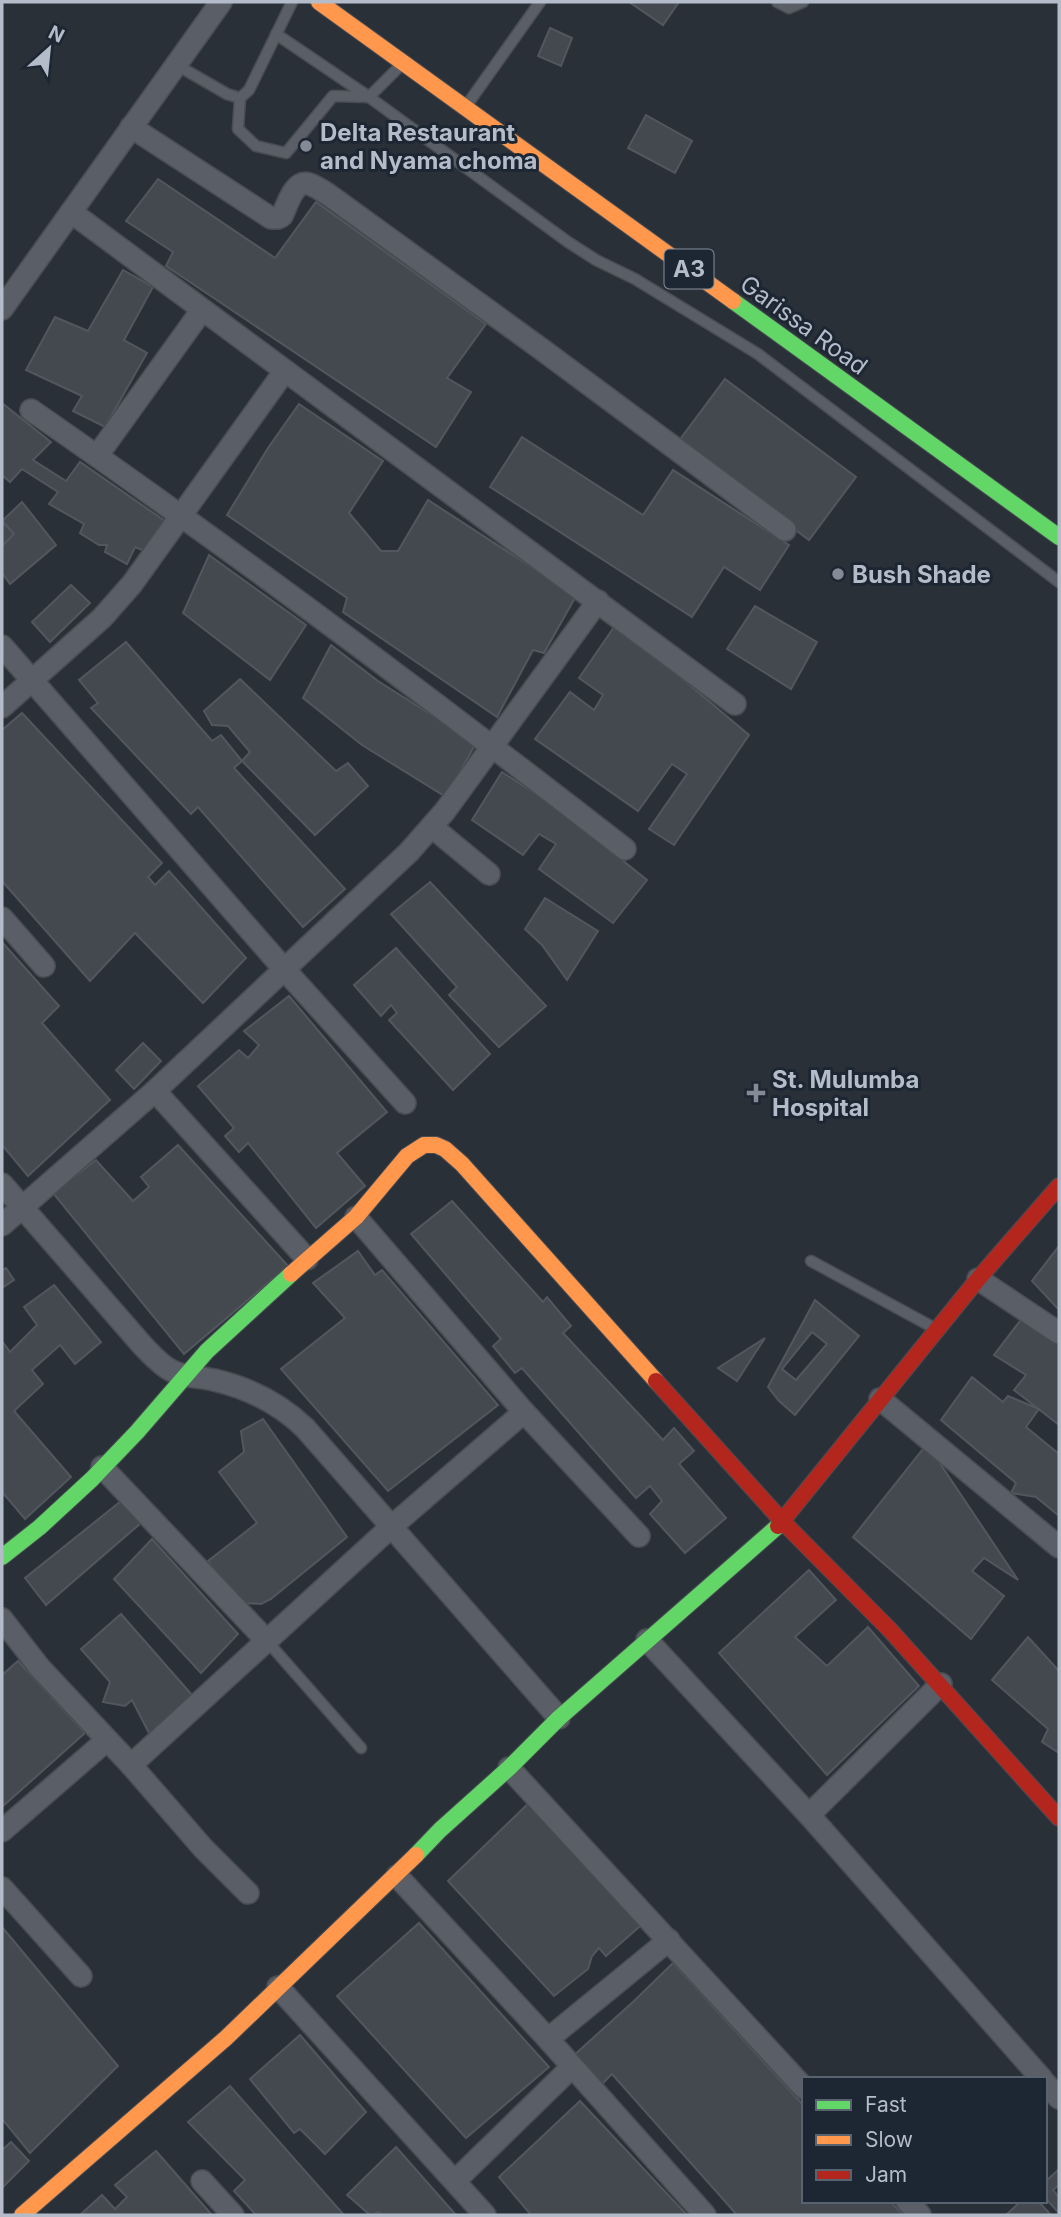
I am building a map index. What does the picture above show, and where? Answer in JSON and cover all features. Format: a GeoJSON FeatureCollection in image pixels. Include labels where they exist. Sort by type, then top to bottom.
{"type":"FeatureCollection","features":[{"type":"Feature","properties":{"kind":"main road","name":"Garissa Road"},"geometry":{"type":"LineString","coordinates":[[319,2],[1059,537]]}},
{"type":"Feature","properties":{"kind":"main road"},"geometry":{"type":"LineString","coordinates":[[2,1558],[40,1527],[102,1467],[207,1351],[239,1320],[356,1217],[407,1156],[424,1145],[436,1145],[462,1164],[783,1522],[940,1684],[1059,1818]]}},
{"type":"Feature","properties":{"kind":"main road"},"geometry":{"type":"LineString","coordinates":[[22,2215],[226,2038],[397,1877],[440,1830],[509,1768],[559,1718],[783,1522],[978,1279],[1059,1186]]}},
{"type":"Feature","properties":{"kind":"street"},"geometry":{"type":"LineString","coordinates":[[2,309],[176,64],[215,4]]}},
{"type":"Feature","properties":{"kind":"street"},"geometry":{"type":"LineString","coordinates":[[131,127],[271,218],[282,216],[295,188],[301,184],[307,183],[329,195],[785,530]]}},
{"type":"Feature","properties":{"kind":"street"},"geometry":{"type":"LineString","coordinates":[[71,212],[735,704]]}},
{"type":"Feature","properties":{"kind":"street"},"geometry":{"type":"LineString","coordinates":[[97,456],[202,310]]}},
{"type":"Feature","properties":{"kind":"street"},"geometry":{"type":"LineString","coordinates":[[2,707],[102,618],[132,584],[284,372]]}},
{"type":"Feature","properties":{"kind":"street"},"geometry":{"type":"LineString","coordinates":[[31,410],[180,516],[492,746],[625,849]]}},
{"type":"Feature","properties":{"kind":"street"},"geometry":{"type":"LineString","coordinates":[[2,1225],[155,1091],[409,852],[432,827],[598,601]]}},
{"type":"Feature","properties":{"kind":"street"},"geometry":{"type":"LineString","coordinates":[[2,646],[284,969],[405,1103]]}},
{"type":"Feature","properties":{"kind":"street"},"geometry":{"type":"LineString","coordinates":[[432,827],[489,874]]}},
{"type":"Feature","properties":{"kind":"street"},"geometry":{"type":"LineString","coordinates":[[2,918],[44,966]]}},
{"type":"Feature","properties":{"kind":"street"},"geometry":{"type":"LineString","coordinates":[[155,1091],[307,1259]]}},
{"type":"Feature","properties":{"kind":"street"},"geometry":{"type":"LineString","coordinates":[[2,1184],[143,1346],[167,1368],[186,1376],[234,1385],[287,1411],[305,1428],[559,1718]]}},
{"type":"Feature","properties":{"kind":"street"},"geometry":{"type":"LineString","coordinates":[[356,1217],[524,1412],[639,1536]]}},
{"type":"Feature","properties":{"kind":"street"},"geometry":{"type":"LineString","coordinates":[[978,1279],[1059,1333]]}},
{"type":"Feature","properties":{"kind":"street"},"geometry":{"type":"LineString","coordinates":[[880,1399],[1059,1547]]}},
{"type":"Feature","properties":{"kind":"street"},"geometry":{"type":"LineString","coordinates":[[131,1765],[391,1527],[524,1412]]}},
{"type":"Feature","properties":{"kind":"street"},"geometry":{"type":"LineString","coordinates":[[102,1467],[267,1641]]}},
{"type":"Feature","properties":{"kind":"street"},"geometry":{"type":"LineString","coordinates":[[2,1619],[40,1668],[131,1765],[203,1848],[248,1893]]}},
{"type":"Feature","properties":{"kind":"street"},"geometry":{"type":"LineString","coordinates":[[647,1640],[809,1815],[1040,2077]]}},
{"type":"Feature","properties":{"kind":"street"},"geometry":{"type":"LineString","coordinates":[[809,1815],[940,1684]]}},
{"type":"Feature","properties":{"kind":"street"},"geometry":{"type":"LineString","coordinates":[[2,1831],[107,1740]]}},
{"type":"Feature","properties":{"kind":"street"},"geometry":{"type":"LineString","coordinates":[[509,1768],[802,2086]]}},
{"type":"Feature","properties":{"kind":"street"},"geometry":{"type":"LineString","coordinates":[[397,1877],[548,2039],[705,2215]]}},
{"type":"Feature","properties":{"kind":"street"},"geometry":{"type":"LineString","coordinates":[[2,1888],[81,1976]]}},
{"type":"Feature","properties":{"kind":"street"},"geometry":{"type":"LineString","coordinates":[[548,2039],[669,1940]]}},
{"type":"Feature","properties":{"kind":"street"},"geometry":{"type":"LineString","coordinates":[[278,1987],[485,2215]]}},
{"type":"Feature","properties":{"kind":"street"},"geometry":{"type":"LineString","coordinates":[[455,2181],[572,2067]]}},
{"type":"Feature","properties":{"kind":"street"},"geometry":{"type":"LineString","coordinates":[[1047,2084],[1059,2098]]}},
{"type":"Feature","properties":{"kind":"street"},"geometry":{"type":"LineString","coordinates":[[202,2181],[233,2215]]}},
{"type":"Feature","properties":{"kind":"lane"},"geometry":{"type":"LineString","coordinates":[[292,2],[249,90],[240,98],[239,129],[256,146],[286,153],[333,96],[369,97],[403,63]]}},
{"type":"Feature","properties":{"kind":"lane"},"geometry":{"type":"LineString","coordinates":[[465,108],[540,2]]}},
{"type":"Feature","properties":{"kind":"lane"},"geometry":{"type":"LineString","coordinates":[[777,2],[789,8],[803,2]]}},
{"type":"Feature","properties":{"kind":"lane"},"geometry":{"type":"LineString","coordinates":[[276,34],[369,97],[568,242],[596,260],[635,279],[758,354],[1059,582]]}},
{"type":"Feature","properties":{"kind":"lane"},"geometry":{"type":"LineString","coordinates":[[176,64],[227,94],[240,98]]}},
{"type":"Feature","properties":{"kind":"lane"},"geometry":{"type":"LineString","coordinates":[[811,1261],[938,1330]]}},
{"type":"Feature","properties":{"kind":"lane"},"geometry":{"type":"LineString","coordinates":[[267,1641],[361,1748]]}},
{"type":"Feature","properties":{"kind":"building"},"geometry":{"type":"Polygon","coordinates":[[[629,2],[679,2],[663,25],[629,2]]]}},
{"type":"Feature","properties":{"kind":"building"},"geometry":{"type":"Polygon","coordinates":[[[550,28],[572,38],[561,66],[538,56],[550,28]]]}},
{"type":"Feature","properties":{"kind":"building"},"geometry":{"type":"Polygon","coordinates":[[[646,115],[692,141],[675,173],[628,148],[646,115]]]}},
{"type":"Feature","properties":{"kind":"building"},"geometry":{"type":"Polygon","coordinates":[[[158,179],[275,258],[316,202],[486,324],[447,378],[471,392],[436,447],[166,266],[173,252],[126,221],[158,179]]]}},
{"type":"Feature","properties":{"kind":"building"},"geometry":{"type":"Polygon","coordinates":[[[123,270],[153,287],[124,340],[147,353],[105,427],[73,411],[82,396],[26,370],[55,317],[88,331],[123,270]]]}},
{"type":"Feature","properties":{"kind":"building"},"geometry":{"type":"Polygon","coordinates":[[[725,379],[856,477],[809,540],[678,442],[725,379]]]}},
{"type":"Feature","properties":{"kind":"building"},"geometry":{"type":"Polygon","coordinates":[[[2,403],[51,442],[33,460],[66,481],[80,462],[165,521],[147,552],[135,547],[127,564],[105,552],[107,545],[99,545],[80,533],[84,524],[49,504],[58,492],[22,469],[10,482],[2,475],[2,403]]]}},
{"type":"Feature","properties":{"kind":"building"},"geometry":{"type":"Polygon","coordinates":[[[299,404],[383,461],[349,513],[381,551],[398,551],[428,500],[576,596],[544,653],[533,650],[497,717],[343,612],[347,598],[227,515],[299,404]]]}},
{"type":"Feature","properties":{"kind":"building"},"geometry":{"type":"Polygon","coordinates":[[[522,437],[643,515],[673,470],[789,545],[760,590],[724,567],[692,617],[490,487],[522,437]]]}},
{"type":"Feature","properties":{"kind":"building"},"geometry":{"type":"Polygon","coordinates":[[[22,502],[56,545],[10,584],[2,573],[2,546],[14,534],[2,521],[22,502]]]}},
{"type":"Feature","properties":{"kind":"building"},"geometry":{"type":"Polygon","coordinates":[[[2,521],[14,534],[2,546],[2,521]]]}},
{"type":"Feature","properties":{"kind":"building"},"geometry":{"type":"Polygon","coordinates":[[[209,555],[306,625],[270,680],[183,613],[209,555]]]}},
{"type":"Feature","properties":{"kind":"building"},"geometry":{"type":"Polygon","coordinates":[[[71,585],[90,603],[50,642],[32,622],[71,585]]]}},
{"type":"Feature","properties":{"kind":"building"},"geometry":{"type":"Polygon","coordinates":[[[755,606],[817,642],[791,689],[727,649],[755,606]]]}},
{"type":"Feature","properties":{"kind":"building"},"geometry":{"type":"Polygon","coordinates":[[[614,627],[642,645],[749,735],[674,845],[649,829],[687,774],[672,764],[638,811],[535,739],[570,692],[594,710],[603,695],[579,678],[614,627]]]}},
{"type":"Feature","properties":{"kind":"building"},"geometry":{"type":"Polygon","coordinates":[[[126,642],[212,741],[221,735],[242,761],[234,768],[345,889],[303,927],[198,807],[191,814],[91,708],[98,703],[79,680],[126,642]]]}},
{"type":"Feature","properties":{"kind":"building"},"geometry":{"type":"Polygon","coordinates":[[[331,645],[378,681],[476,743],[446,797],[362,745],[303,698],[331,645]]]}},
{"type":"Feature","properties":{"kind":"building"},"geometry":{"type":"Polygon","coordinates":[[[240,679],[336,771],[348,763],[368,786],[315,835],[242,761],[250,752],[228,726],[212,725],[204,711],[240,679]]]}},
{"type":"Feature","properties":{"kind":"building"},"geometry":{"type":"Polygon","coordinates":[[[22,713],[162,863],[148,877],[155,885],[169,871],[246,958],[203,1003],[135,933],[90,981],[2,881],[2,730],[22,713]]]}},
{"type":"Feature","properties":{"kind":"building"},"geometry":{"type":"Polygon","coordinates":[[[502,772],[552,804],[647,880],[613,923],[539,869],[556,844],[539,834],[523,855],[472,820],[502,772]]]}},
{"type":"Feature","properties":{"kind":"building"},"geometry":{"type":"Polygon","coordinates":[[[430,882],[546,1006],[499,1047],[449,995],[457,987],[391,914],[430,882]]]}},
{"type":"Feature","properties":{"kind":"building"},"geometry":{"type":"Polygon","coordinates":[[[545,898],[598,931],[567,980],[542,945],[525,929],[545,898]]]}},
{"type":"Feature","properties":{"kind":"building"},"geometry":{"type":"Polygon","coordinates":[[[2,942],[59,1006],[42,1023],[110,1100],[28,1176],[2,1145],[2,942]]]}},
{"type":"Feature","properties":{"kind":"building"},"geometry":{"type":"Polygon","coordinates":[[[396,948],[490,1054],[453,1090],[389,1020],[397,1013],[391,1005],[381,1016],[354,985],[396,948]]]}},
{"type":"Feature","properties":{"kind":"building"},"geometry":{"type":"Polygon","coordinates":[[[289,996],[387,1112],[337,1153],[365,1186],[316,1228],[248,1143],[239,1152],[225,1136],[234,1128],[198,1086],[239,1050],[248,1058],[259,1045],[244,1031],[289,996]]]}},
{"type":"Feature","properties":{"kind":"building"},"geometry":{"type":"Polygon","coordinates":[[[143,1043],[161,1061],[134,1089],[116,1070],[143,1043]]]}},
{"type":"Feature","properties":{"kind":"building"},"geometry":{"type":"Polygon","coordinates":[[[178,1145],[288,1266],[184,1354],[53,1193],[96,1160],[133,1201],[149,1187],[141,1177],[178,1145]]]}},
{"type":"Feature","properties":{"kind":"building"},"geometry":{"type":"Polygon","coordinates":[[[452,1201],[543,1302],[547,1297],[571,1326],[563,1333],[663,1440],[674,1428],[694,1451],[679,1464],[726,1518],[685,1553],[650,1514],[662,1501],[650,1486],[636,1498],[522,1368],[515,1373],[493,1346],[501,1339],[411,1234],[452,1201]]]}},
{"type":"Feature","properties":{"kind":"building"},"geometry":{"type":"Polygon","coordinates":[[[1059,1246],[1059,1310],[1032,1281],[1059,1246]]]}},
{"type":"Feature","properties":{"kind":"building"},"geometry":{"type":"Polygon","coordinates":[[[358,1251],[375,1275],[382,1270],[498,1405],[388,1491],[281,1369],[345,1318],[313,1283],[358,1251]]]}},
{"type":"Feature","properties":{"kind":"building"},"geometry":{"type":"Polygon","coordinates":[[[6,1268],[14,1280],[2,1288],[2,1270],[6,1268]]]}},
{"type":"Feature","properties":{"kind":"building"},"geometry":{"type":"Polygon","coordinates":[[[54,1285],[101,1342],[75,1364],[60,1345],[32,1370],[43,1384],[14,1411],[71,1477],[25,1519],[2,1492],[2,1341],[10,1352],[37,1325],[24,1307],[54,1285]]]}},
{"type":"Feature","properties":{"kind":"building"},"geometry":{"type":"Polygon","coordinates":[[[815,1300],[859,1336],[795,1415],[768,1387],[815,1300]],[[812,1332],[782,1369],[796,1380],[827,1344],[812,1332]]]}},
{"type":"Feature","properties":{"kind":"building"},"geometry":{"type":"Polygon","coordinates":[[[1026,1313],[1059,1340],[1059,1425],[1014,1390],[1026,1375],[994,1355],[1026,1313]]]}},
{"type":"Feature","properties":{"kind":"building"},"geometry":{"type":"Polygon","coordinates":[[[765,1338],[737,1381],[718,1368],[765,1338]]]}},
{"type":"Feature","properties":{"kind":"building"},"geometry":{"type":"Polygon","coordinates":[[[972,1377],[1003,1402],[1008,1396],[1039,1409],[1026,1427],[1059,1454],[1059,1516],[1036,1497],[1011,1493],[1016,1483],[941,1420],[972,1377]]]}},
{"type":"Feature","properties":{"kind":"building"},"geometry":{"type":"Polygon","coordinates":[[[263,1419],[347,1537],[271,1599],[261,1604],[246,1603],[230,1592],[208,1561],[257,1523],[219,1472],[244,1452],[241,1431],[263,1419]]]}},
{"type":"Feature","properties":{"kind":"building"},"geometry":{"type":"Polygon","coordinates":[[[927,1444],[1018,1580],[984,1558],[972,1571],[1004,1596],[971,1639],[853,1537],[927,1444]]]}},
{"type":"Feature","properties":{"kind":"building"},"geometry":{"type":"Polygon","coordinates":[[[121,1501],[141,1523],[46,1605],[25,1578],[121,1501]]]}},
{"type":"Feature","properties":{"kind":"building"},"geometry":{"type":"Polygon","coordinates":[[[152,1539],[238,1634],[201,1673],[114,1579],[152,1539]]]}},
{"type":"Feature","properties":{"kind":"building"},"geometry":{"type":"Polygon","coordinates":[[[809,1570],[836,1600],[795,1637],[827,1666],[868,1627],[919,1686],[827,1775],[719,1653],[809,1570]]]}},
{"type":"Feature","properties":{"kind":"building"},"geometry":{"type":"Polygon","coordinates":[[[121,1614],[192,1695],[150,1735],[132,1700],[125,1706],[103,1702],[110,1682],[81,1649],[121,1614]]]}},
{"type":"Feature","properties":{"kind":"building"},"geometry":{"type":"Polygon","coordinates":[[[1028,1637],[1059,1671],[1059,1753],[1042,1742],[1048,1729],[992,1680],[1028,1637]]]}},
{"type":"Feature","properties":{"kind":"building"},"geometry":{"type":"Polygon","coordinates":[[[18,1661],[85,1733],[2,1807],[2,1675],[18,1661]]]}},
{"type":"Feature","properties":{"kind":"building"},"geometry":{"type":"Polygon","coordinates":[[[535,1797],[646,1921],[606,1956],[599,1948],[592,1956],[588,1969],[554,1996],[448,1881],[535,1797]]]}},
{"type":"Feature","properties":{"kind":"building"},"geometry":{"type":"Polygon","coordinates":[[[419,1923],[549,2067],[466,2138],[337,1996],[419,1923]]]}},
{"type":"Feature","properties":{"kind":"building"},"geometry":{"type":"Polygon","coordinates":[[[2,1927],[118,2066],[30,2153],[2,2119],[2,1927]]]}},
{"type":"Feature","properties":{"kind":"building"},"geometry":{"type":"Polygon","coordinates":[[[673,1963],[802,2104],[802,2203],[892,2203],[903,2215],[737,2215],[612,2074],[599,2087],[573,2056],[673,1963]]]}},
{"type":"Feature","properties":{"kind":"building"},"geometry":{"type":"Polygon","coordinates":[[[300,2035],[366,2112],[325,2154],[300,2129],[294,2133],[250,2079],[300,2035]]]}},
{"type":"Feature","properties":{"kind":"building"},"geometry":{"type":"Polygon","coordinates":[[[230,2086],[344,2215],[256,2215],[234,2191],[245,2180],[188,2122],[230,2086]]]}},
{"type":"Feature","properties":{"kind":"building"},"geometry":{"type":"Polygon","coordinates":[[[580,2101],[687,2215],[531,2215],[499,2177],[580,2101]]]}},
{"type":"Feature","properties":{"kind":"building"},"geometry":{"type":"Polygon","coordinates":[[[11,2142],[29,2161],[2,2188],[2,2150],[11,2142]]]}},
{"type":"Feature","properties":{"kind":"building"},"geometry":{"type":"Polygon","coordinates":[[[396,2147],[456,2215],[382,2215],[378,2212],[370,2215],[347,2195],[396,2147]]]}},
{"type":"Feature","properties":{"kind":"building"},"geometry":{"type":"Polygon","coordinates":[[[156,2151],[212,2215],[80,2215],[102,2195],[115,2209],[127,2197],[115,2185],[156,2151]]]}},
{"type":"Feature","properties":{"kind":"building"},"geometry":{"type":"Polygon","coordinates":[[[1059,2169],[1059,2185],[1053,2190],[1059,2197],[1059,2213],[1047,2200],[1047,2180],[1059,2169]]]}},
{"type":"Feature","properties":{"kind":"building"},"geometry":{"type":"Polygon","coordinates":[[[1019,2203],[1040,2203],[1051,2215],[1006,2215],[1019,2203]]]}},
{"type":"Feature","properties":{"kind":"traffic: fast"},"geometry":{"type":"LineString","coordinates":[[733,301],[1059,537]]}},
{"type":"Feature","properties":{"kind":"traffic: fast"},"geometry":{"type":"LineString","coordinates":[[2,1557],[40,1527],[92,1479],[207,1351],[291,1274]]}},
{"type":"Feature","properties":{"kind":"traffic: fast"},"geometry":{"type":"LineString","coordinates":[[416,1855],[559,1718],[778,1526]]}},
{"type":"Feature","properties":{"kind":"traffic: slow"},"geometry":{"type":"LineString","coordinates":[[319,2],[733,301]]}},
{"type":"Feature","properties":{"kind":"traffic: slow"},"geometry":{"type":"LineString","coordinates":[[291,1274],[356,1217],[407,1156],[424,1145],[436,1145],[462,1164],[656,1381]]}},
{"type":"Feature","properties":{"kind":"traffic: slow"},"geometry":{"type":"LineString","coordinates":[[22,2215],[226,2038],[416,1855]]}},
{"type":"Feature","properties":{"kind":"traffic: jam"},"geometry":{"type":"LineString","coordinates":[[778,1526],[978,1279],[1059,1186]]}},
{"type":"Feature","properties":{"kind":"traffic: jam"},"geometry":{"type":"LineString","coordinates":[[656,1381],[783,1522],[890,1630],[1059,1818]]}},
{"type":"Feature","properties":{"kind":"place","name":"Delta Restaurant and Nyama choma"},"geometry":{"type":"Point","coordinates":[306,146]}},
{"type":"Feature","properties":{"kind":"place","name":"Bush Shade"},"geometry":{"type":"Point","coordinates":[838,574]}},
{"type":"Feature","properties":{"kind":"place","name":"St. Mulumba Hospital"},"geometry":{"type":"Point","coordinates":[756,1093]}}]}
